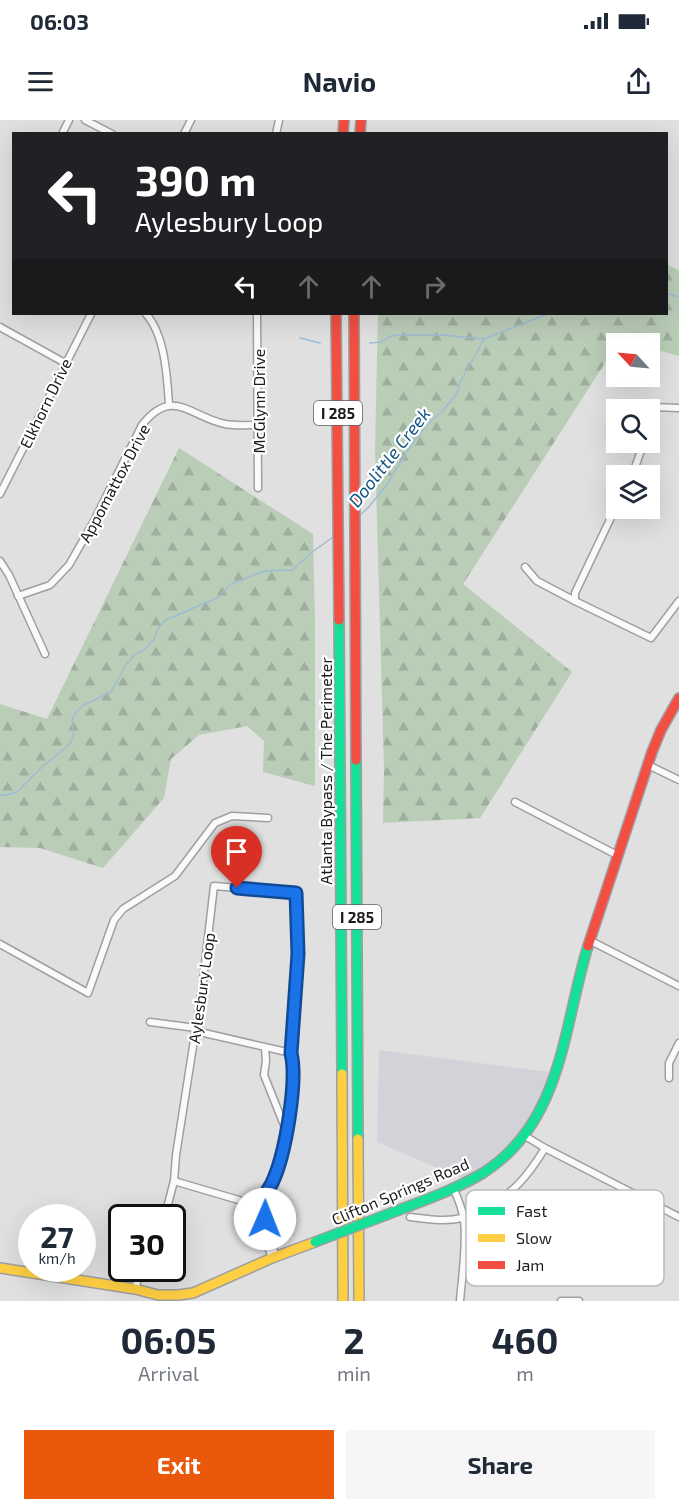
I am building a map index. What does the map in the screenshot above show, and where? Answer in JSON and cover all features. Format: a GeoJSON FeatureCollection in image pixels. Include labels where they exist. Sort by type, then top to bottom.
{"type":"FeatureCollection","features":[{"type":"Feature","properties":{"kind":"main road","name":"Atlanta Bypass / The Perimeter"},"geometry":{"type":"LineString","coordinates":[[336,315],[343,1301]]}},
{"type":"Feature","properties":{"kind":"main road","name":"Atlanta Bypass / The Perimeter"},"geometry":{"type":"LineString","coordinates":[[354,315],[359,1301]]}},
{"type":"Feature","properties":{"kind":"main road","name":"Clifton Springs Road"},"geometry":{"type":"LineString","coordinates":[[0,1268],[135,1289],[158,1295],[193,1293],[274,1257],[453,1188],[494,1165],[511,1151],[525,1136],[540,1112],[551,1087],[559,1064],[573,998],[589,940],[616,855],[661,731],[679,698]]}},
{"type":"Feature","properties":{"kind":"street"},"geometry":{"type":"LineString","coordinates":[[86,120],[108,132]]}},
{"type":"Feature","properties":{"kind":"street","name":"Elkhorn Drive"},"geometry":{"type":"LineString","coordinates":[[0,494],[90,315]]}},
{"type":"Feature","properties":{"kind":"street"},"geometry":{"type":"LineString","coordinates":[[147,315],[156,327],[159,336],[169,404],[226,424],[258,425]]}},
{"type":"Feature","properties":{"kind":"street","name":"McGlynn Drive"},"geometry":{"type":"LineString","coordinates":[[257,315],[258,488]]}},
{"type":"Feature","properties":{"kind":"street"},"geometry":{"type":"LineString","coordinates":[[0,327],[65,363]]}},
{"type":"Feature","properties":{"kind":"street","name":"Appomattox Drive"},"geometry":{"type":"LineString","coordinates":[[18,596],[50,585],[69,565],[93,523],[142,425],[151,414],[169,404]]}},
{"type":"Feature","properties":{"kind":"street"},"geometry":{"type":"LineString","coordinates":[[660,407],[679,408]]}},
{"type":"Feature","properties":{"kind":"street"},"geometry":{"type":"LineString","coordinates":[[575,601],[575,593],[610,519]]}},
{"type":"Feature","properties":{"kind":"street"},"geometry":{"type":"LineString","coordinates":[[0,561],[9,575],[45,654]]}},
{"type":"Feature","properties":{"kind":"street"},"geometry":{"type":"LineString","coordinates":[[525,567],[537,581],[651,638],[679,601]]}},
{"type":"Feature","properties":{"kind":"street"},"geometry":{"type":"LineString","coordinates":[[648,765],[679,780]]}},
{"type":"Feature","properties":{"kind":"street"},"geometry":{"type":"LineString","coordinates":[[515,802],[616,855]]}},
{"type":"Feature","properties":{"kind":"street"},"geometry":{"type":"LineString","coordinates":[[0,944],[88,993],[114,920],[123,909],[175,876],[215,824],[232,816],[268,818]]}},
{"type":"Feature","properties":{"kind":"street","name":"Aylesbury Loop"},"geometry":{"type":"LineString","coordinates":[[168,1204],[174,1181],[176,1155],[204,978],[214,886],[296,893],[298,954],[291,1053],[293,1061],[291,1102],[276,1173],[262,1200]]}},
{"type":"Feature","properties":{"kind":"street"},"geometry":{"type":"LineString","coordinates":[[589,940],[679,986]]}},
{"type":"Feature","properties":{"kind":"street"},"geometry":{"type":"LineString","coordinates":[[150,1022],[196,1028],[204,1034],[291,1053]]}},
{"type":"Feature","properties":{"kind":"street"},"geometry":{"type":"LineString","coordinates":[[669,1078],[669,1063],[679,1043]]}},
{"type":"Feature","properties":{"kind":"street"},"geometry":{"type":"LineString","coordinates":[[265,1048],[267,1061],[264,1075],[286,1131]]}},
{"type":"Feature","properties":{"kind":"street"},"geometry":{"type":"LineString","coordinates":[[525,1136],[628,1190]]}},
{"type":"Feature","properties":{"kind":"street"},"geometry":{"type":"LineString","coordinates":[[513,1190],[533,1168],[545,1148]]}},
{"type":"Feature","properties":{"kind":"street"},"geometry":{"type":"LineString","coordinates":[[174,1181],[249,1203],[262,1200],[273,1234],[271,1244],[274,1257]]}},
{"type":"Feature","properties":{"kind":"street"},"geometry":{"type":"LineString","coordinates":[[453,1188],[464,1218],[460,1301]]}},
{"type":"Feature","properties":{"kind":"street"},"geometry":{"type":"LineString","coordinates":[[249,1203],[259,1238],[274,1257]]}},
{"type":"Feature","properties":{"kind":"street"},"geometry":{"type":"LineString","coordinates":[[664,1208],[679,1216]]}},
{"type":"Feature","properties":{"kind":"street"},"geometry":{"type":"LineString","coordinates":[[410,1217],[445,1220],[464,1218]]}},
{"type":"Feature","properties":{"kind":"street"},"geometry":{"type":"LineString","coordinates":[[255,1224],[260,1219],[268,1220]]}},
{"type":"Feature","properties":{"kind":"street"},"geometry":{"type":"LineString","coordinates":[[135,1289],[137,1282]]}},
{"type":"Feature","properties":{"kind":"street"},"geometry":{"type":"LineString","coordinates":[[561,1301],[579,1301]]}},
{"type":"Feature","properties":{"kind":"shaded area"},"geometry":{"type":"Polygon","coordinates":[[[379,1050],[557,1073],[514,1140],[466,1180],[377,1142],[379,1050]]]}},
{"type":"Feature","properties":{"kind":"green space"},"geometry":{"type":"Polygon","coordinates":[[[668,265],[679,270],[679,356],[660,351],[660,333],[606,333],[606,362],[463,584],[572,672],[480,818],[383,823],[384,769],[375,450],[378,315],[668,315],[668,265]]]}},
{"type":"Feature","properties":{"kind":"green space"},"geometry":{"type":"Polygon","coordinates":[[[179,448],[313,534],[315,786],[263,772],[264,741],[247,726],[199,735],[171,759],[164,798],[103,868],[40,848],[0,847],[0,704],[47,719],[179,448]]]}},
{"type":"Feature","properties":{"kind":"waterway","name":"Doolittle Creek"},"geometry":{"type":"LineString","coordinates":[[668,294],[679,297]]}},
{"type":"Feature","properties":{"kind":"waterway","name":"Doolittle Creek"},"geometry":{"type":"LineString","coordinates":[[360,515],[386,486],[427,424],[442,412],[457,393],[460,382],[484,339],[544,315]]}},
{"type":"Feature","properties":{"kind":"waterway"},"geometry":{"type":"LineString","coordinates":[[370,343],[381,342],[391,336],[399,335],[444,335],[483,339]]}},
{"type":"Feature","properties":{"kind":"waterway"},"geometry":{"type":"LineString","coordinates":[[300,338],[320,343]]}},
{"type":"Feature","properties":{"kind":"waterway","name":"Doolittle Creek"},"geometry":{"type":"LineString","coordinates":[[0,795],[17,792],[70,744],[74,733],[72,721],[74,715],[82,706],[111,692],[126,665],[134,655],[145,649],[154,639],[159,627],[166,620],[219,597],[231,584],[264,571],[292,570],[333,537]]}},
{"type":"Feature","properties":{"kind":"traffic: fast"},"geometry":{"type":"LineString","coordinates":[[339,620],[342,1074]]}},
{"type":"Feature","properties":{"kind":"traffic: fast"},"geometry":{"type":"LineString","coordinates":[[356,760],[358,1139]]}},
{"type":"Feature","properties":{"kind":"traffic: fast"},"geometry":{"type":"LineString","coordinates":[[386,1215],[448,1191],[483,1173],[509,1152],[530,1127],[545,1100],[556,1071],[588,946]]}},
{"type":"Feature","properties":{"kind":"traffic: fast"},"geometry":{"type":"LineString","coordinates":[[315,1242],[386,1215]]}},
{"type":"Feature","properties":{"kind":"traffic: slow"},"geometry":{"type":"LineString","coordinates":[[342,1074],[343,1301]]}},
{"type":"Feature","properties":{"kind":"traffic: slow"},"geometry":{"type":"LineString","coordinates":[[358,1139],[359,1301]]}},
{"type":"Feature","properties":{"kind":"traffic: slow"},"geometry":{"type":"LineString","coordinates":[[0,1268],[135,1289],[158,1295],[178,1295],[193,1293],[272,1258],[315,1242]]}},
{"type":"Feature","properties":{"kind":"traffic: jam"},"geometry":{"type":"LineString","coordinates":[[343,132],[344,120]]}},
{"type":"Feature","properties":{"kind":"traffic: jam"},"geometry":{"type":"LineString","coordinates":[[360,132],[361,120]]}},
{"type":"Feature","properties":{"kind":"traffic: jam"},"geometry":{"type":"LineString","coordinates":[[336,315],[339,620]]}},
{"type":"Feature","properties":{"kind":"traffic: jam"},"geometry":{"type":"LineString","coordinates":[[354,315],[356,760]]}},
{"type":"Feature","properties":{"kind":"traffic: jam"},"geometry":{"type":"LineString","coordinates":[[588,946],[652,752],[679,698]]}},
{"type":"Feature","properties":{"kind":"route"},"geometry":{"type":"LineString","coordinates":[[237,888],[296,893],[298,954],[291,1053],[293,1061],[291,1102],[276,1173],[262,1200],[268,1220],[265,1219]]}}]}
